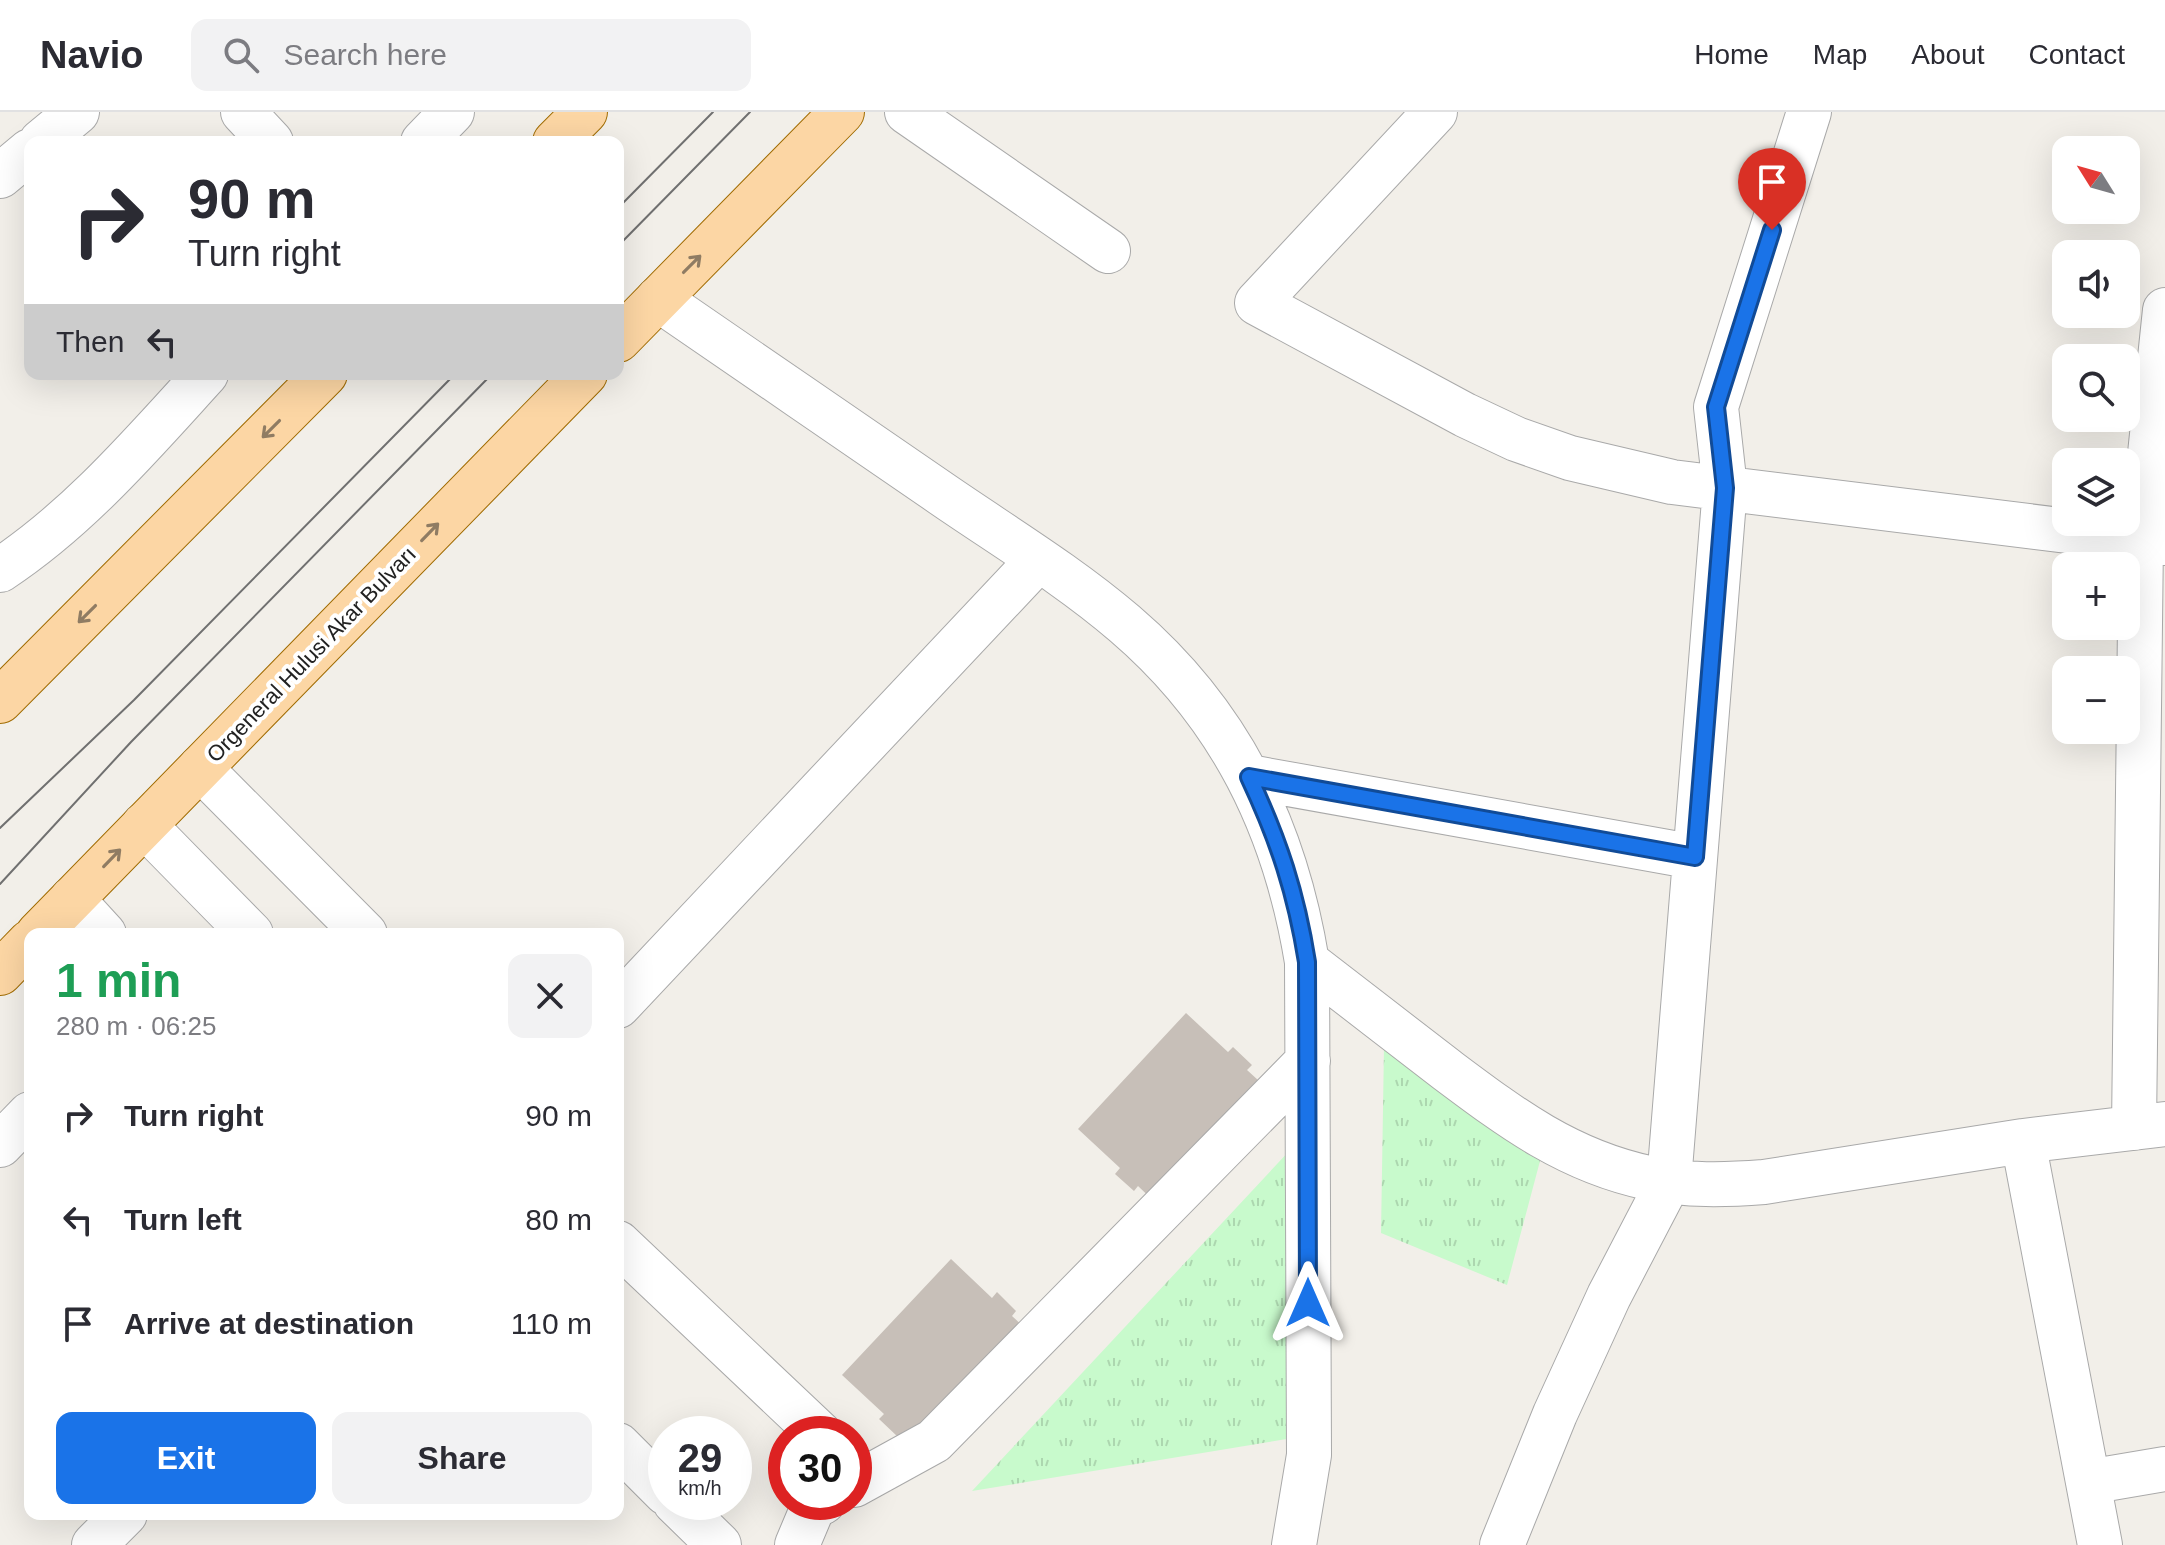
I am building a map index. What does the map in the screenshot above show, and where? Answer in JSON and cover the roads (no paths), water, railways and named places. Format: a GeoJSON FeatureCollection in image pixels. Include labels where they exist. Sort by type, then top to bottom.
{"type":"FeatureCollection","features":[{"type":"Feature","properties":{"kind":"main road"},"geometry":{"type":"LineString","coordinates":[[561,136],[585,112]]}},
{"type":"Feature","properties":{"kind":"main road"},"geometry":{"type":"LineString","coordinates":[[624,334],[842,112]]}},
{"type":"Feature","properties":{"kind":"main road"},"geometry":{"type":"LineString","coordinates":[[0,701],[319,380]]}},
{"type":"Feature","properties":{"kind":"main road","name":"Orgeneral Hulusi Akar Bulvarı"},"geometry":{"type":"LineString","coordinates":[[44,928],[579,380]]}},
{"type":"Feature","properties":{"kind":"main road"},"geometry":{"type":"LineString","coordinates":[[0,973],[24,948]]}},
{"type":"Feature","properties":{"kind":"street"},"geometry":{"type":"LineString","coordinates":[[48,136],[77,112]]}},
{"type":"Feature","properties":{"kind":"street"},"geometry":{"type":"LineString","coordinates":[[243,112],[265,136]]}},
{"type":"Feature","properties":{"kind":"street"},"geometry":{"type":"LineString","coordinates":[[429,136],[452,112]]}},
{"type":"Feature","properties":{"kind":"street"},"geometry":{"type":"LineString","coordinates":[[907,112],[1108,251]]}},
{"type":"Feature","properties":{"kind":"street"},"geometry":{"type":"LineString","coordinates":[[1435,112],[1257,303],[1465,415],[1516,439],[1621,472],[1672,482],[2153,542]]}},
{"type":"Feature","properties":{"kind":"street"},"geometry":{"type":"LineString","coordinates":[[1502,1545],[1609,1296],[1669,1181],[1725,488],[1716,407],[1809,112]]}},
{"type":"Feature","properties":{"kind":"street"},"geometry":{"type":"LineString","coordinates":[[0,176],[24,156]]}},
{"type":"Feature","properties":{"kind":"street"},"geometry":{"type":"LineString","coordinates":[[658,299],[1038,560],[1125,624],[1161,657],[1194,695],[1224,735],[1249,777],[1287,867],[1307,962],[1309,1455],[1294,1545]]}},
{"type":"Feature","properties":{"kind":"street"},"geometry":{"type":"LineString","coordinates":[[1307,962],[1526,1128],[1566,1150],[1610,1168],[1669,1181],[1725,1185],[1764,1182],[2023,1141],[2149,1126],[2153,542],[2165,310]]}},
{"type":"Feature","properties":{"kind":"street"},"geometry":{"type":"LineString","coordinates":[[0,570],[75,511],[132,455],[201,380]]}},
{"type":"Feature","properties":{"kind":"street"},"geometry":{"type":"LineString","coordinates":[[624,1000],[1038,560]]}},
{"type":"Feature","properties":{"kind":"street"},"geometry":{"type":"LineString","coordinates":[[200,768],[359,928]]}},
{"type":"Feature","properties":{"kind":"street"},"geometry":{"type":"LineString","coordinates":[[1249,777],[1695,857]]}},
{"type":"Feature","properties":{"kind":"street"},"geometry":{"type":"LineString","coordinates":[[144,825],[245,928]]}},
{"type":"Feature","properties":{"kind":"street"},"geometry":{"type":"LineString","coordinates":[[72,899],[99,928]]}},
{"type":"Feature","properties":{"kind":"street"},"geometry":{"type":"LineString","coordinates":[[872,1470],[934,1441],[1308,1061]]}},
{"type":"Feature","properties":{"kind":"street"},"geometry":{"type":"LineString","coordinates":[[0,1145],[24,1120]]}},
{"type":"Feature","properties":{"kind":"street"},"geometry":{"type":"LineString","coordinates":[[2023,1141],[2100,1545]]}},
{"type":"Feature","properties":{"kind":"street"},"geometry":{"type":"LineString","coordinates":[[624,1249],[801,1416]]}},
{"type":"Feature","properties":{"kind":"street"},"geometry":{"type":"LineString","coordinates":[[624,1451],[648,1475]]}},
{"type":"Feature","properties":{"kind":"street"},"geometry":{"type":"LineString","coordinates":[[2088,1482],[2165,1469]]}},
{"type":"Feature","properties":{"kind":"street"},"geometry":{"type":"LineString","coordinates":[[94,1545],[119,1520]]}},
{"type":"Feature","properties":{"kind":"street"},"geometry":{"type":"LineString","coordinates":[[693,1520],[719,1545]]}},
{"type":"Feature","properties":{"kind":"street"},"geometry":{"type":"LineString","coordinates":[[797,1545],[808,1520]]}},
{"type":"Feature","properties":{"kind":"tram line"},"geometry":{"type":"LineString","coordinates":[[624,202],[713,112]]}},
{"type":"Feature","properties":{"kind":"tram line"},"geometry":{"type":"LineString","coordinates":[[624,240],[750,112]]}},
{"type":"Feature","properties":{"kind":"tram line"},"geometry":{"type":"LineString","coordinates":[[0,828],[134,700],[449,380]]}},
{"type":"Feature","properties":{"kind":"tram line"},"geometry":{"type":"LineString","coordinates":[[0,884],[131,742],[486,380]]}}]}
